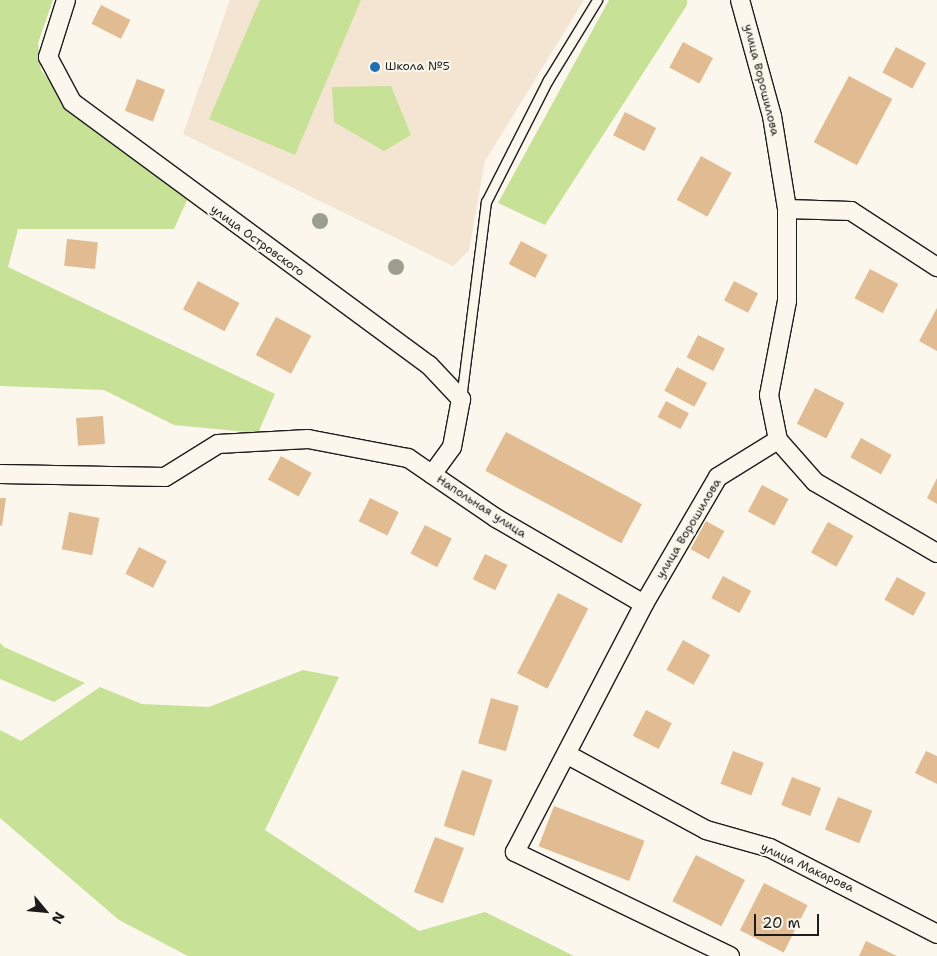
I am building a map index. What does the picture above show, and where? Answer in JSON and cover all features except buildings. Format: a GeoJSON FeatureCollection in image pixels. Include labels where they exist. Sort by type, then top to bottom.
{"type":"FeatureCollection","features":[{"type":"Feature","properties":{"kind":"street","name":"улица Островского"},"geometry":{"type":"LineString","coordinates":[[66,0],[48,57],[72,102],[429,365],[461,399]]}},
{"type":"Feature","properties":{"kind":"street","name":"улица Ворошилова"},"geometry":{"type":"LineString","coordinates":[[730,956],[515,852],[568,755],[644,604],[718,477],[778,440],[769,395],[787,301],[787,209],[772,116],[740,0]]}},
{"type":"Feature","properties":{"kind":"street"},"geometry":{"type":"LineString","coordinates":[[787,209],[851,211],[937,267]]}},
{"type":"Feature","properties":{"kind":"street"},"geometry":{"type":"LineString","coordinates":[[432,475],[452,447],[461,399]]}},
{"type":"Feature","properties":{"kind":"street","name":"Напольная улица"},"geometry":{"type":"LineString","coordinates":[[0,474],[164,477],[218,444],[308,439],[408,458],[496,518],[644,604]]}},
{"type":"Feature","properties":{"kind":"street"},"geometry":{"type":"LineString","coordinates":[[778,440],[815,482],[937,553]]}},
{"type":"Feature","properties":{"kind":"street","name":"улица Макарова"},"geometry":{"type":"LineString","coordinates":[[568,755],[706,830],[770,848],[937,934]]}},
{"type":"Feature","properties":{"kind":"lane"},"geometry":{"type":"LineString","coordinates":[[461,399],[486,202],[548,80],[597,0]]}},
{"type":"Feature","properties":{"kind":"shaded area","name":"Школа №5"},"geometry":{"type":"Polygon","coordinates":[[[230,0],[584,0],[485,161],[469,250],[453,266],[183,134],[230,0]]]}},
{"type":"Feature","properties":{"kind":"green space"},"geometry":{"type":"Polygon","coordinates":[[[0,0],[53,0],[38,43],[41,70],[81,121],[188,198],[174,229],[18,229],[8,267],[275,394],[258,433],[174,425],[104,390],[0,386],[0,0]]]}},
{"type":"Feature","properties":{"kind":"green space"},"geometry":{"type":"Polygon","coordinates":[[[260,0],[361,0],[295,155],[209,119],[260,0]]]}},
{"type":"Feature","properties":{"kind":"green space"},"geometry":{"type":"Polygon","coordinates":[[[609,0],[687,0],[687,5],[545,225],[498,203],[609,0]]]}},
{"type":"Feature","properties":{"kind":"green space"},"geometry":{"type":"Polygon","coordinates":[[[391,86],[411,135],[384,151],[334,122],[332,87],[391,86]]]}},
{"type":"Feature","properties":{"kind":"green space"},"geometry":{"type":"Polygon","coordinates":[[[0,643],[4,647],[85,683],[54,702],[0,679],[0,643]]]}},
{"type":"Feature","properties":{"kind":"green space"},"geometry":{"type":"Polygon","coordinates":[[[303,670],[339,677],[265,830],[419,931],[485,912],[574,956],[188,956],[119,920],[0,818],[0,730],[21,741],[100,687],[142,704],[209,707],[303,670]]]}},
{"type":"Feature","properties":{"kind":"place","name":"Школа №5"},"geometry":{"type":"Point","coordinates":[375,67]}}]}
